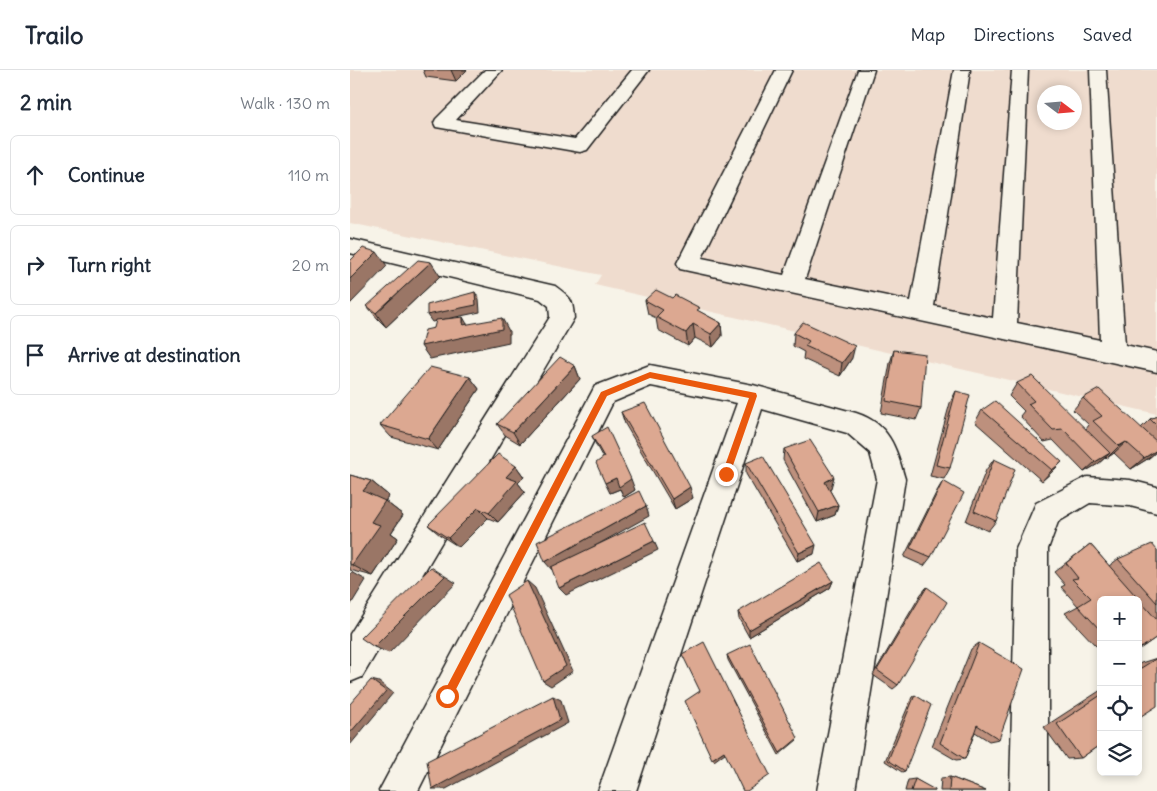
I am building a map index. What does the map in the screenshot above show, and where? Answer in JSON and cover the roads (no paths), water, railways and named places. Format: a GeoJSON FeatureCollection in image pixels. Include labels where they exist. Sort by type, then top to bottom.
{"type":"FeatureCollection","features":[{"type":"Feature","properties":{"kind":"lane"},"geometry":{"type":"LineString","coordinates":[[494,70],[443,123],[580,146],[641,70]]}},
{"type":"Feature","properties":{"kind":"lane"},"geometry":{"type":"LineString","coordinates":[[784,70],[688,263],[1157,362]]}},
{"type":"Feature","properties":{"kind":"lane"},"geometry":{"type":"LineString","coordinates":[[792,285],[866,70]]}},
{"type":"Feature","properties":{"kind":"lane"},"geometry":{"type":"LineString","coordinates":[[921,312],[962,70]]}},
{"type":"Feature","properties":{"kind":"lane"},"geometry":{"type":"LineString","coordinates":[[1004,330],[1020,70]]}},
{"type":"Feature","properties":{"kind":"lane"},"geometry":{"type":"LineString","coordinates":[[1098,70],[1113,353]]}},
{"type":"Feature","properties":{"kind":"lane"},"geometry":{"type":"LineString","coordinates":[[350,246],[547,292],[561,303],[562,318],[350,666]]}},
{"type":"Feature","properties":{"kind":"lane"},"geometry":{"type":"LineString","coordinates":[[398,791],[604,394],[650,375],[753,396],[856,424],[882,447],[891,479],[836,791]]}},
{"type":"Feature","properties":{"kind":"lane"},"geometry":{"type":"LineString","coordinates":[[617,791],[753,396]]}},
{"type":"Feature","properties":{"kind":"lane"},"geometry":{"type":"LineString","coordinates":[[1028,791],[1032,549],[1047,514],[1087,490],[1130,493],[1157,500]]}}]}
